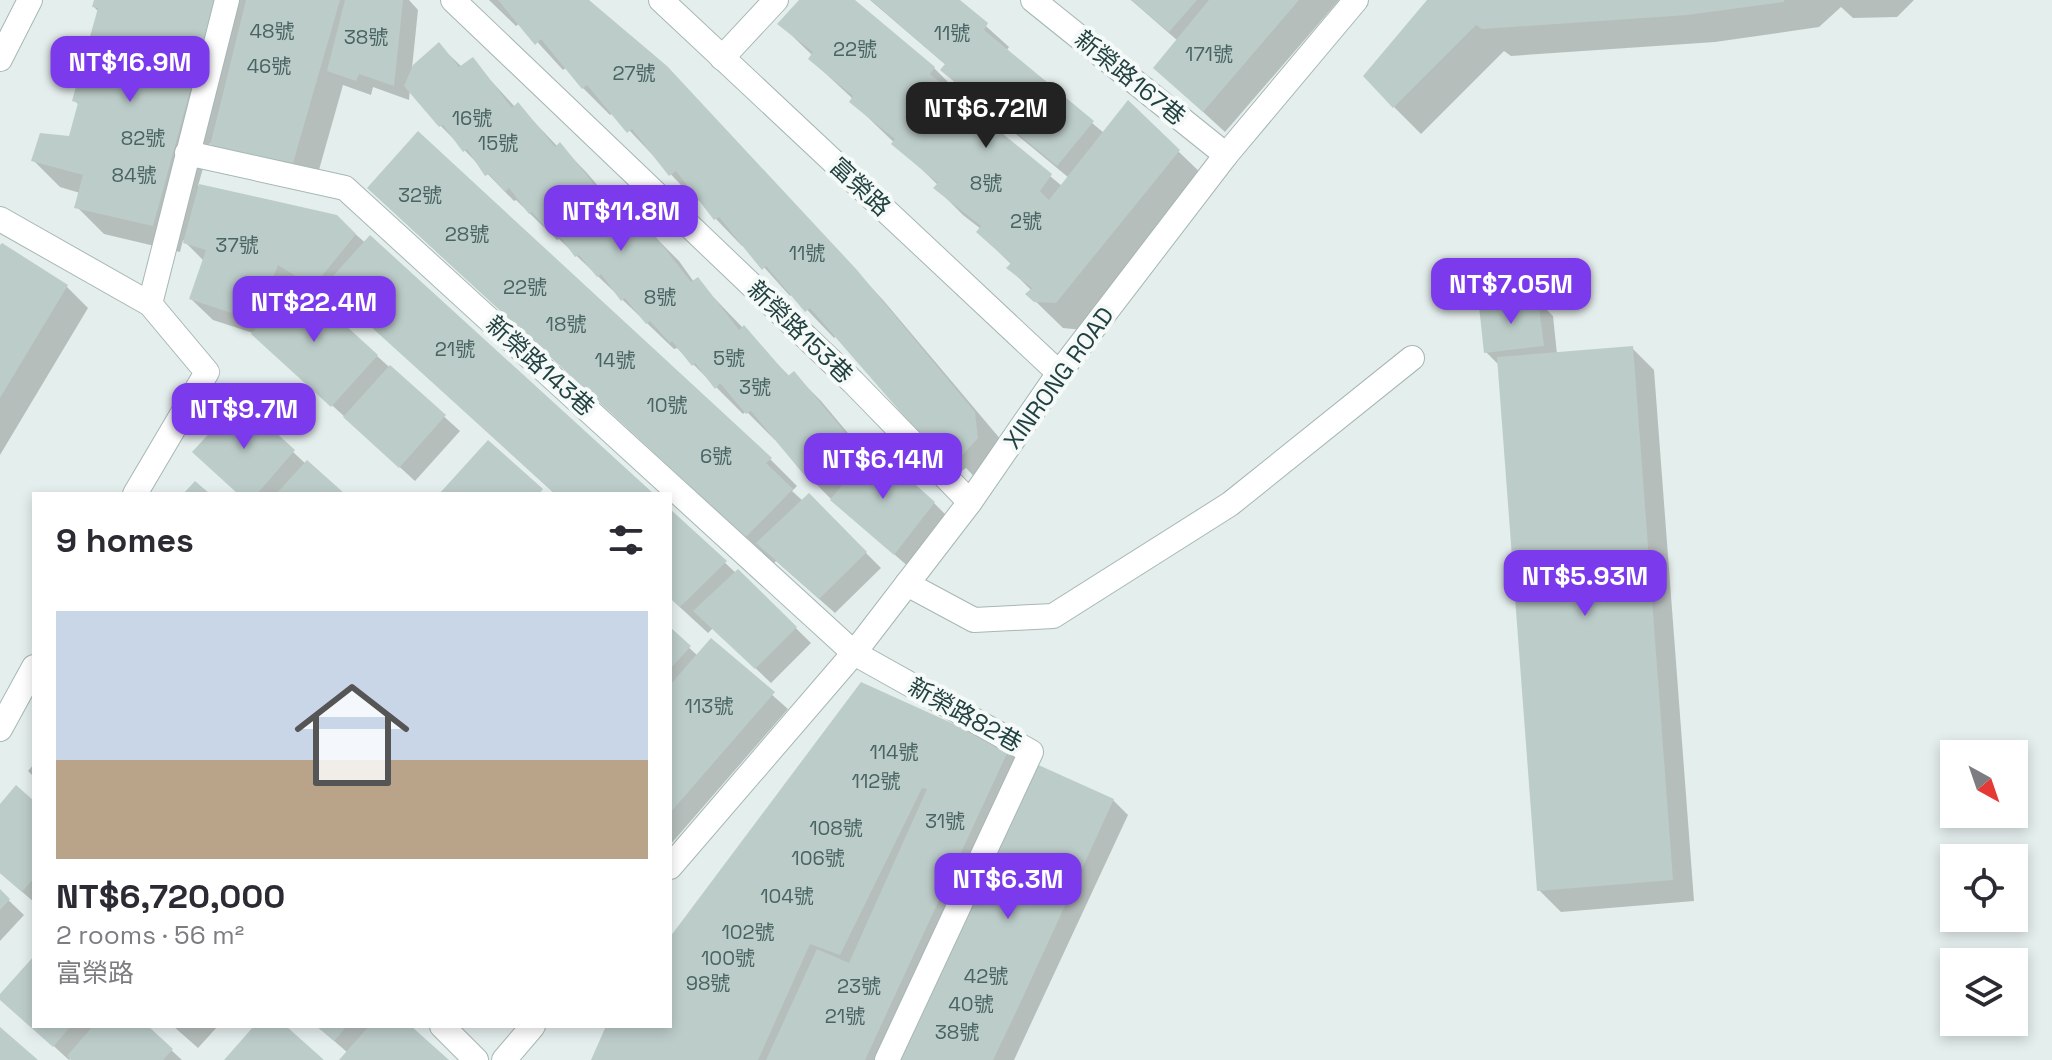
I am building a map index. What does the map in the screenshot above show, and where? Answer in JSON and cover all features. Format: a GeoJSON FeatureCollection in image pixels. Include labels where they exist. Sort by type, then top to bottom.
{"type":"FeatureCollection","features":[{"type":"Feature","properties":{"kind":"street"},"geometry":{"type":"LineString","coordinates":[[0,59],[30,0]]}},
{"type":"Feature","properties":{"kind":"street"},"geometry":{"type":"LineString","coordinates":[[150,304],[227,0]]}},
{"type":"Feature","properties":{"kind":"street","name":"新榮路153巷"},"geometry":{"type":"LineString","coordinates":[[453,0],[853,382],[970,502]]}},
{"type":"Feature","properties":{"kind":"street","name":"富榮路"},"geometry":{"type":"LineString","coordinates":[[661,0],[1059,373]]}},
{"type":"Feature","properties":{"kind":"street"},"geometry":{"type":"LineString","coordinates":[[722,58],[776,0]]}},
{"type":"Feature","properties":{"kind":"street","name":"新榮路167巷"},"geometry":{"type":"LineString","coordinates":[[1033,0],[1226,155]]}},
{"type":"Feature","properties":{"kind":"street","name":"XINRONG ROAD"},"geometry":{"type":"LineString","coordinates":[[672,865],[854,653],[970,502],[1059,373],[1226,155],[1356,0]]}},
{"type":"Feature","properties":{"kind":"street","name":"新榮路143巷"},"geometry":{"type":"LineString","coordinates":[[187,153],[345,188],[854,653]]}},
{"type":"Feature","properties":{"kind":"street"},"geometry":{"type":"LineString","coordinates":[[0,219],[150,304],[207,372],[136,492]]}},
{"type":"Feature","properties":{"kind":"street"},"geometry":{"type":"LineString","coordinates":[[907,584],[974,620],[1053,616],[1230,504],[1412,358]]}},
{"type":"Feature","properties":{"kind":"street","name":"新榮路82巷"},"geometry":{"type":"LineString","coordinates":[[854,653],[1031,752],[887,1060]]}},
{"type":"Feature","properties":{"kind":"street"},"geometry":{"type":"LineString","coordinates":[[0,729],[32,671]]}},
{"type":"Feature","properties":{"kind":"street"},"geometry":{"type":"LineString","coordinates":[[444,1028],[476,1060]]}},
{"type":"Feature","properties":{"kind":"street"},"geometry":{"type":"LineString","coordinates":[[504,1060],[531,1028]]}},
{"type":"Feature","properties":{"kind":"building"},"geometry":{"type":"Polygon","coordinates":[[[94,0],[215,0],[153,226],[74,208],[83,175],[31,161],[40,133],[69,136],[78,103],[72,101],[98,8],[92,7],[94,0]]]}},
{"type":"Feature","properties":{"kind":"building"},"geometry":{"type":"Polygon","coordinates":[[[246,0],[340,0],[293,163],[210,146],[246,0]]]}},
{"type":"Feature","properties":{"kind":"building"},"geometry":{"type":"Polygon","coordinates":[[[345,0],[403,0],[394,86],[359,74],[356,81],[327,71],[345,0]]]}},
{"type":"Feature","properties":{"kind":"building"},"geometry":{"type":"Polygon","coordinates":[[[498,0],[589,0],[667,66],[857,270],[975,412],[978,438],[956,462],[941,441],[931,447],[810,308],[805,312],[766,266],[762,270],[719,217],[714,220],[676,171],[669,176],[632,129],[627,133],[587,85],[582,89],[541,39],[535,45],[498,0]]]}},
{"type":"Feature","properties":{"kind":"building"},"geometry":{"type":"Polygon","coordinates":[[[799,0],[855,0],[935,67],[930,74],[1052,174],[1040,191],[1049,200],[1128,100],[1180,150],[1056,303],[1034,302],[1025,294],[1032,288],[1006,268],[1011,263],[976,232],[981,226],[933,188],[938,183],[891,144],[895,139],[849,102],[853,96],[808,59],[813,52],[777,24],[799,0]]]}},
{"type":"Feature","properties":{"kind":"building"},"geometry":{"type":"Polygon","coordinates":[[[871,0],[960,0],[988,23],[984,30],[1094,121],[1057,166],[940,70],[945,64],[871,0]]]}},
{"type":"Feature","properties":{"kind":"building"},"geometry":{"type":"Polygon","coordinates":[[[1131,0],[1197,0],[1169,32],[1131,0]]]}},
{"type":"Feature","properties":{"kind":"building"},"geometry":{"type":"Polygon","coordinates":[[[1209,0],[1299,0],[1203,112],[1153,68],[1209,0]]]}},
{"type":"Feature","properties":{"kind":"building"},"geometry":{"type":"Polygon","coordinates":[[[1427,0],[1784,2],[1687,15],[1482,29],[1476,25],[1393,108],[1363,76],[1427,0]]]}},
{"type":"Feature","properties":{"kind":"building"},"geometry":{"type":"Polygon","coordinates":[[[439,42],[459,67],[473,57],[512,108],[518,102],[555,147],[560,142],[602,194],[607,188],[645,237],[652,232],[691,282],[698,277],[739,330],[744,325],[788,376],[794,371],[850,438],[805,476],[751,411],[746,414],[720,383],[715,389],[695,363],[692,366],[672,341],[670,343],[650,321],[646,324],[625,298],[621,301],[601,274],[597,277],[579,255],[575,257],[556,231],[551,234],[532,212],[529,214],[509,188],[505,192],[489,174],[485,176],[467,149],[463,152],[443,125],[439,127],[404,86],[413,65],[439,42]]]}},
{"type":"Feature","properties":{"kind":"building"},"geometry":{"type":"Polygon","coordinates":[[[418,131],[772,458],[766,463],[793,489],[746,537],[367,188],[418,131]]]}},
{"type":"Feature","properties":{"kind":"building"},"geometry":{"type":"Polygon","coordinates":[[[199,184],[337,215],[356,234],[313,287],[278,265],[256,321],[189,299],[206,250],[183,243],[199,184]]]}},
{"type":"Feature","properties":{"kind":"building"},"geometry":{"type":"Polygon","coordinates":[[[370,235],[652,492],[553,492],[325,285],[370,235]]]}},
{"type":"Feature","properties":{"kind":"building"},"geometry":{"type":"Polygon","coordinates":[[[2,243],[68,285],[0,398],[0,245],[2,243]]]}},
{"type":"Feature","properties":{"kind":"building"},"geometry":{"type":"Polygon","coordinates":[[[298,282],[378,355],[331,407],[251,334],[298,282]]]}},
{"type":"Feature","properties":{"kind":"building"},"geometry":{"type":"Polygon","coordinates":[[[1538,299],[1544,346],[1484,353],[1479,306],[1538,299]]]}},
{"type":"Feature","properties":{"kind":"building"},"geometry":{"type":"Polygon","coordinates":[[[1633,346],[1673,880],[1537,891],[1497,357],[1633,346]]]}},
{"type":"Feature","properties":{"kind":"building"},"geometry":{"type":"Polygon","coordinates":[[[390,365],[446,415],[399,468],[343,417],[390,365]]]}},
{"type":"Feature","properties":{"kind":"building"},"geometry":{"type":"Polygon","coordinates":[[[240,400],[295,450],[259,492],[236,492],[192,452],[240,400]]]}},
{"type":"Feature","properties":{"kind":"building"},"geometry":{"type":"Polygon","coordinates":[[[488,440],[543,489],[541,492],[441,492],[488,440]]]}},
{"type":"Feature","properties":{"kind":"building"},"geometry":{"type":"Polygon","coordinates":[[[873,447],[935,502],[894,555],[830,500],[873,447]]]}},
{"type":"Feature","properties":{"kind":"building"},"geometry":{"type":"Polygon","coordinates":[[[307,460],[343,492],[278,492],[307,460]]]}},
{"type":"Feature","properties":{"kind":"building"},"geometry":{"type":"Polygon","coordinates":[[[195,481],[208,492],[185,492],[195,481]]]}},
{"type":"Feature","properties":{"kind":"building"},"geometry":{"type":"Polygon","coordinates":[[[809,493],[867,552],[819,599],[756,543],[809,493]]]}},
{"type":"Feature","properties":{"kind":"building"},"geometry":{"type":"Polygon","coordinates":[[[672,511],[727,561],[680,607],[672,600],[672,511]]]}},
{"type":"Feature","properties":{"kind":"building"},"geometry":{"type":"Polygon","coordinates":[[[738,569],[797,627],[755,669],[693,611],[738,569]]]}},
{"type":"Feature","properties":{"kind":"building"},"geometry":{"type":"Polygon","coordinates":[[[672,629],[691,646],[672,667],[672,629]]]}},
{"type":"Feature","properties":{"kind":"building"},"geometry":{"type":"Polygon","coordinates":[[[711,638],[775,692],[672,811],[672,683],[711,638]]]}},
{"type":"Feature","properties":{"kind":"building"},"geometry":{"type":"Polygon","coordinates":[[[861,682],[1009,749],[865,1060],[766,1060],[817,949],[849,963],[927,789],[922,788],[840,955],[810,944],[758,1060],[591,1060],[605,1028],[672,1028],[672,934],[861,682]]]}},
{"type":"Feature","properties":{"kind":"building"},"geometry":{"type":"Polygon","coordinates":[[[1034,763],[1114,799],[1017,1010],[993,1060],[896,1060],[1034,763]]]}},
{"type":"Feature","properties":{"kind":"building"},"geometry":{"type":"Polygon","coordinates":[[[16,785],[32,799],[32,880],[22,892],[0,873],[0,804],[16,785]]]}},
{"type":"Feature","properties":{"kind":"building"},"geometry":{"type":"Polygon","coordinates":[[[0,889],[10,899],[0,910],[0,889]]]}},
{"type":"Feature","properties":{"kind":"building"},"geometry":{"type":"Polygon","coordinates":[[[32,958],[32,1028],[69,1028],[53,1047],[0,1000],[0,994],[32,958]]]}},
{"type":"Feature","properties":{"kind":"building"},"geometry":{"type":"Polygon","coordinates":[[[0,1027],[38,1060],[0,1060],[0,1027]]]}},
{"type":"Feature","properties":{"kind":"building"},"geometry":{"type":"Polygon","coordinates":[[[91,1028],[150,1028],[173,1049],[163,1060],[71,1060],[67,1056],[91,1028]]]}},
{"type":"Feature","properties":{"kind":"building"},"geometry":{"type":"Polygon","coordinates":[[[252,1028],[288,1028],[324,1060],[224,1060],[252,1028]]]}},
{"type":"Feature","properties":{"kind":"building"},"geometry":{"type":"Polygon","coordinates":[[[318,1028],[345,1028],[334,1041],[318,1028]]]}},
{"type":"Feature","properties":{"kind":"building"},"geometry":{"type":"Polygon","coordinates":[[[367,1028],[413,1028],[449,1060],[339,1060],[367,1028]]]}}]}
